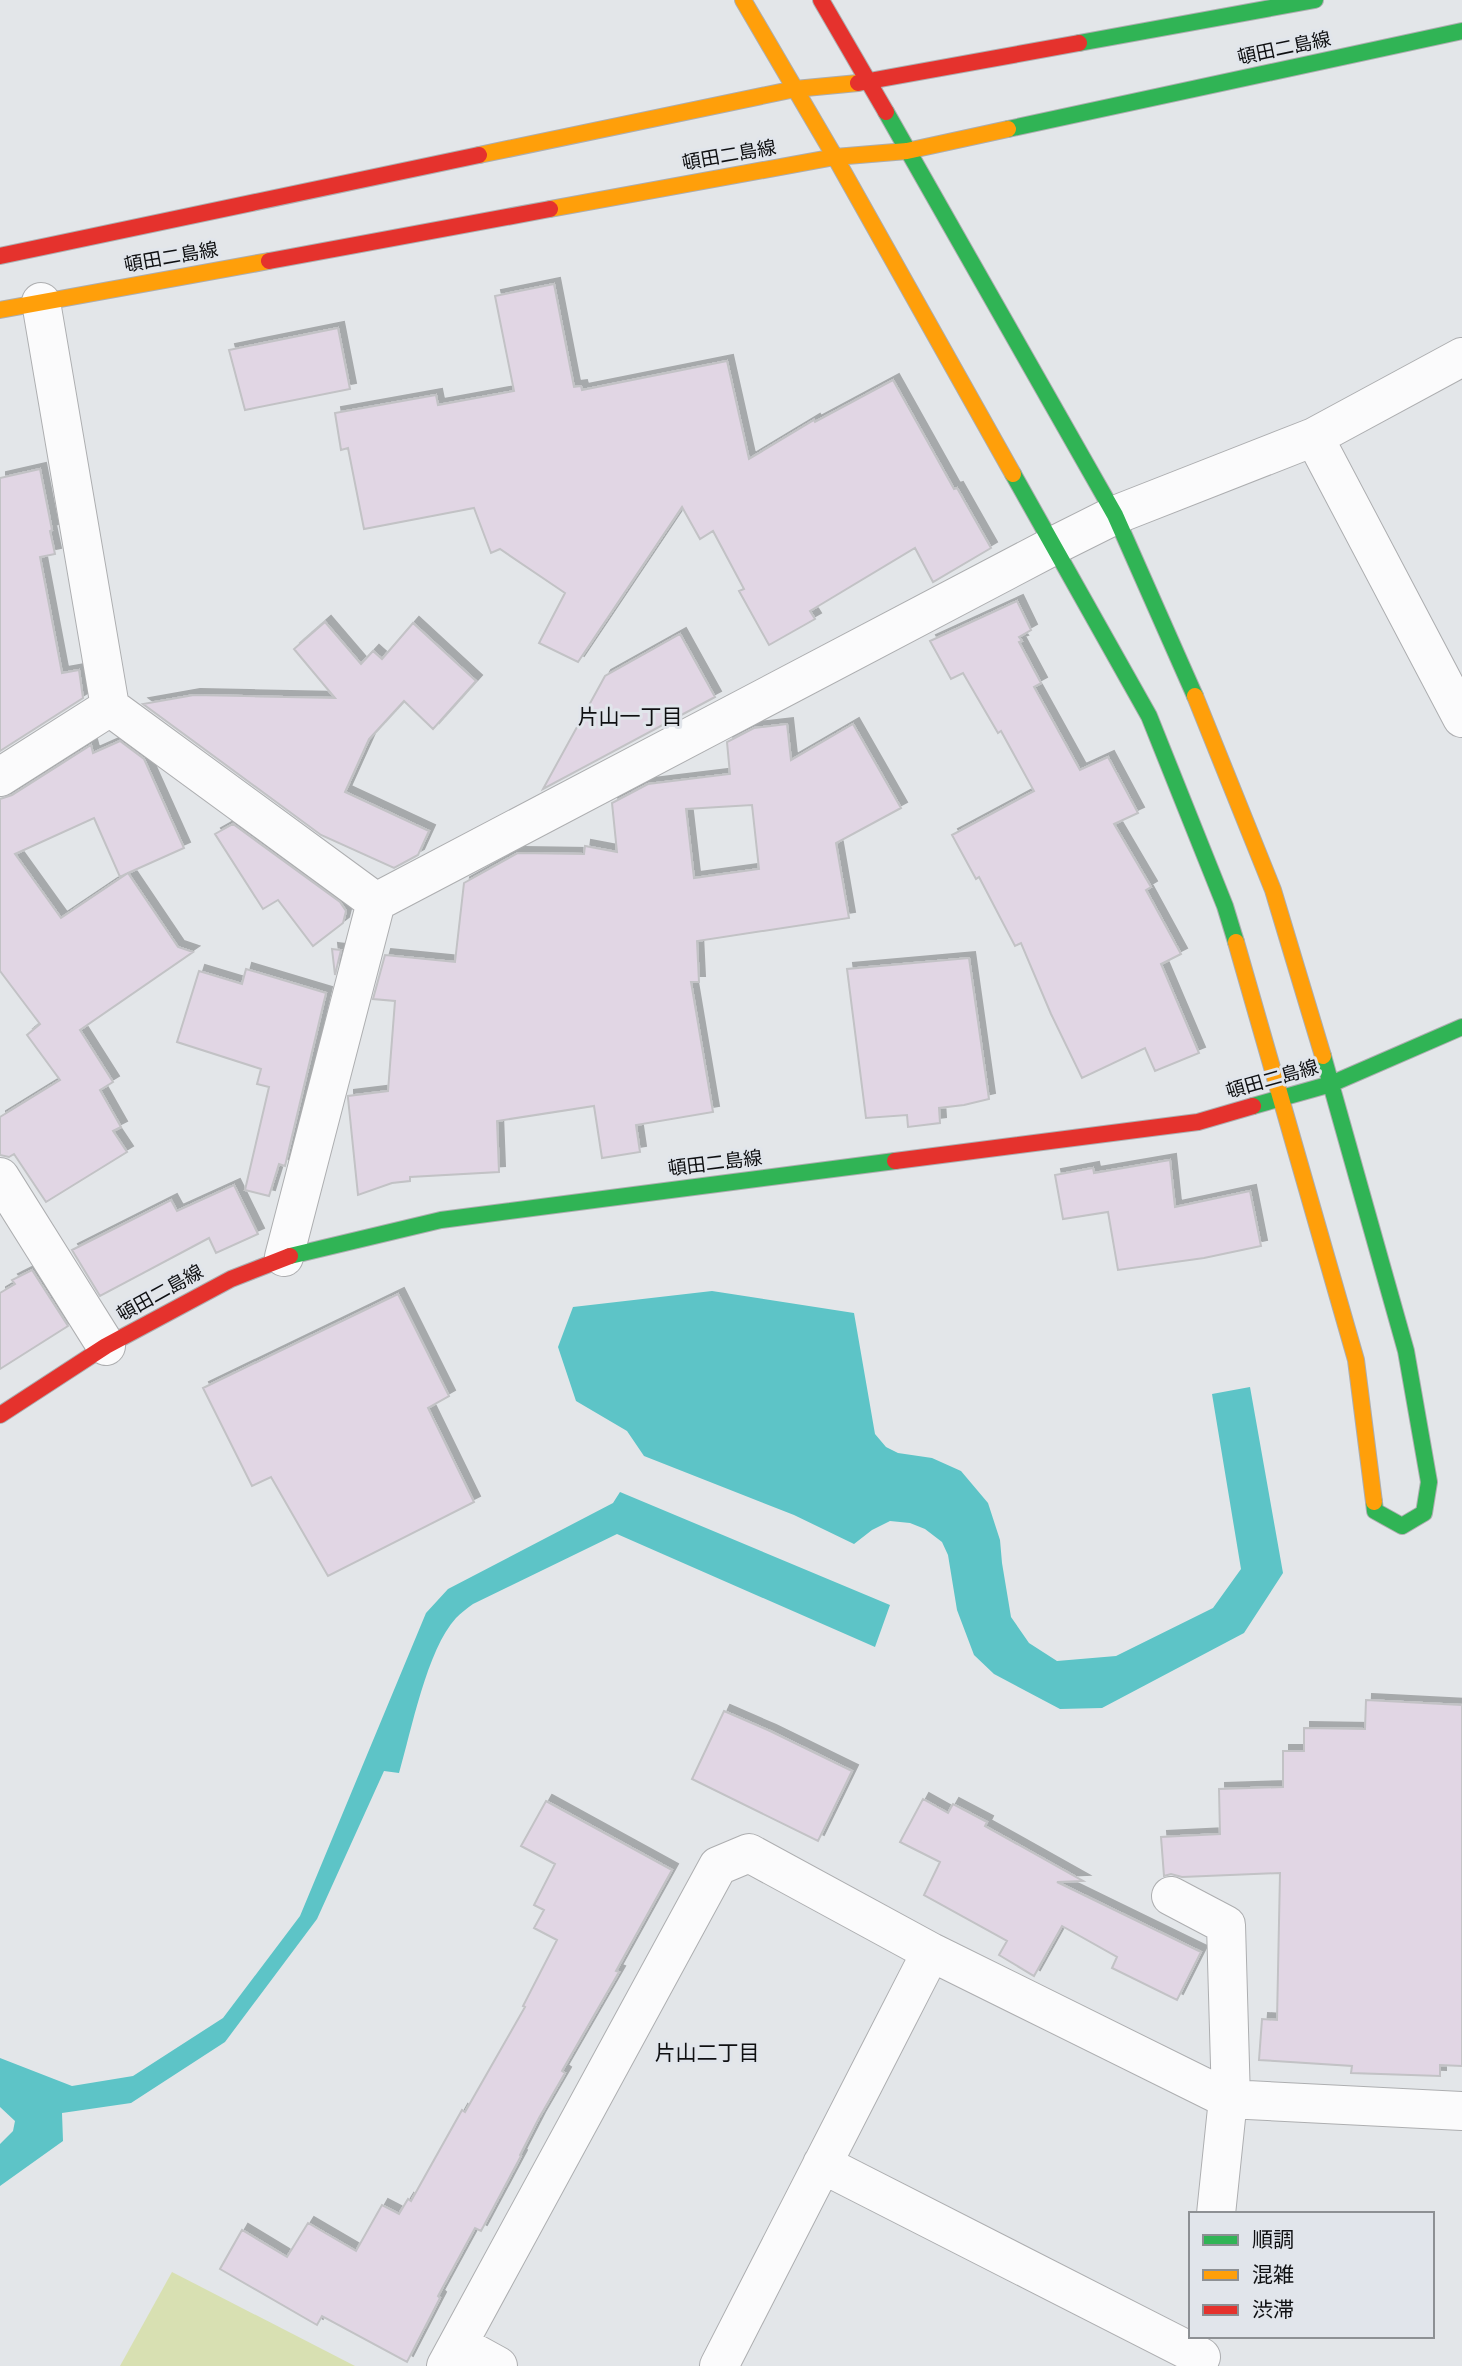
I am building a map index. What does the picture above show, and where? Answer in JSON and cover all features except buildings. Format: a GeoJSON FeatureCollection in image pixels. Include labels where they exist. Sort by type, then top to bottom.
{"type":"FeatureCollection","features":[{"type":"Feature","properties":{"kind":"main road"},"geometry":{"type":"LineString","coordinates":[[743,0],[835,157],[1149,716],[1225,906],[1282,1098],[1356,1360],[1375,1511],[1402,1526],[1424,1513],[1429,1482],[1406,1351],[1273,890],[1195,695],[1115,515],[821,0]]}},
{"type":"Feature","properties":{"kind":"main road","name":"頓田二島線"},"geometry":{"type":"LineString","coordinates":[[0,256],[795,89],[869,82],[1315,0]]}},
{"type":"Feature","properties":{"kind":"main road","name":"頓田二島線"},"geometry":{"type":"LineString","coordinates":[[0,310],[835,157],[907,151],[1462,31]]}},
{"type":"Feature","properties":{"kind":"main road","name":"頓田二島線"},"geometry":{"type":"LineString","coordinates":[[0,1415],[107,1346],[231,1279],[284,1257],[441,1220],[1198,1122],[1331,1084],[1462,1027]]}},
{"type":"Feature","properties":{"kind":"street"},"geometry":{"type":"LineString","coordinates":[[41,302],[110,707],[376,902]]}},
{"type":"Feature","properties":{"kind":"street"},"geometry":{"type":"LineString","coordinates":[[284,1257],[376,902],[1055,545],[1115,515],[1314,437],[1462,357]]}},
{"type":"Feature","properties":{"kind":"street"},"geometry":{"type":"LineString","coordinates":[[1314,437],[1462,718]]}},
{"type":"Feature","properties":{"kind":"street"},"geometry":{"type":"LineString","coordinates":[[0,777],[110,707]]}},
{"type":"Feature","properties":{"kind":"street"},"geometry":{"type":"LineString","coordinates":[[0,1177],[107,1346]]}},
{"type":"Feature","properties":{"kind":"street"},"geometry":{"type":"LineString","coordinates":[[498,2366],[452,2355],[718,1866],[749,1853],[931,1952],[1230,2100],[1462,2111]]}},
{"type":"Feature","properties":{"kind":"street"},"geometry":{"type":"LineString","coordinates":[[1171,1896],[1226,1925],[1230,2100],[1216,2212]]}},
{"type":"Feature","properties":{"kind":"street"},"geometry":{"type":"LineString","coordinates":[[723,2364],[931,1952]]}},
{"type":"Feature","properties":{"kind":"street"},"geometry":{"type":"LineString","coordinates":[[822,2164],[1201,2353]]}},
{"type":"Feature","properties":{"kind":"green space"},"geometry":{"type":"Polygon","coordinates":[[[172,2272],[355,2366],[120,2366],[172,2272]]]}},
{"type":"Feature","properties":{"kind":"water"},"geometry":{"type":"Polygon","coordinates":[[[712,1291],[854,1313],[875,1434],[886,1447],[898,1453],[932,1458],[961,1471],[988,1503],[1000,1540],[1011,1617],[1029,1643],[1057,1661],[1116,1656],[1213,1608],[1241,1569],[1212,1394],[1250,1387],[1283,1573],[1244,1633],[1102,1708],[1060,1709],[994,1674],[974,1655],[957,1610],[948,1555],[942,1542],[925,1529],[910,1523],[890,1521],[872,1530],[854,1544],[794,1515],[644,1456],[627,1431],[576,1401],[558,1347],[573,1307],[712,1291]]]}},
{"type":"Feature","properties":{"kind":"water"},"geometry":{"type":"Polygon","coordinates":[[[620,1492],[890,1605],[875,1647],[617,1534],[473,1604],[456,1618],[437,1650],[421,1692],[399,1773],[384,1771],[317,1919],[225,2042],[131,2103],[62,2113],[63,2141],[0,2186],[0,2144],[13,2131],[15,2121],[0,2107],[0,2058],[72,2086],[133,2076],[223,2018],[300,1916],[426,1613],[448,1589],[613,1503],[620,1492]]]}},
{"type":"Feature","properties":{"kind":"traffic: fast"},"geometry":{"type":"LineString","coordinates":[[1079,43],[1315,0]]}},
{"type":"Feature","properties":{"kind":"traffic: fast"},"geometry":{"type":"LineString","coordinates":[[1008,129],[1462,31]]}},
{"type":"Feature","properties":{"kind":"traffic: fast"},"geometry":{"type":"LineString","coordinates":[[886,112],[1115,515],[1195,696]]}},
{"type":"Feature","properties":{"kind":"traffic: fast"},"geometry":{"type":"LineString","coordinates":[[1013,474],[1149,716],[1225,906],[1236,942]]}},
{"type":"Feature","properties":{"kind":"traffic: fast"},"geometry":{"type":"LineString","coordinates":[[1253,1106],[1331,1084],[1462,1027]]}},
{"type":"Feature","properties":{"kind":"traffic: fast"},"geometry":{"type":"LineString","coordinates":[[1323,1056],[1406,1351],[1429,1482],[1424,1513],[1402,1526],[1375,1511],[1374,1502]]}},
{"type":"Feature","properties":{"kind":"traffic: fast"},"geometry":{"type":"LineString","coordinates":[[290,1256],[441,1220],[895,1161]]}},
{"type":"Feature","properties":{"kind":"traffic: slow"},"geometry":{"type":"LineString","coordinates":[[743,0],[835,157],[1013,474]]}},
{"type":"Feature","properties":{"kind":"traffic: slow"},"geometry":{"type":"LineString","coordinates":[[479,155],[795,89],[858,83]]}},
{"type":"Feature","properties":{"kind":"traffic: slow"},"geometry":{"type":"LineString","coordinates":[[550,209],[835,157],[907,151],[1008,129]]}},
{"type":"Feature","properties":{"kind":"traffic: slow"},"geometry":{"type":"LineString","coordinates":[[0,310],[269,261]]}},
{"type":"Feature","properties":{"kind":"traffic: slow"},"geometry":{"type":"LineString","coordinates":[[1195,696],[1273,890],[1323,1056]]}},
{"type":"Feature","properties":{"kind":"traffic: slow"},"geometry":{"type":"LineString","coordinates":[[1236,942],[1356,1360],[1374,1502]]}},
{"type":"Feature","properties":{"kind":"traffic: jam"},"geometry":{"type":"LineString","coordinates":[[821,0],[886,112]]}},
{"type":"Feature","properties":{"kind":"traffic: jam"},"geometry":{"type":"LineString","coordinates":[[858,83],[1079,43]]}},
{"type":"Feature","properties":{"kind":"traffic: jam"},"geometry":{"type":"LineString","coordinates":[[0,256],[479,155]]}},
{"type":"Feature","properties":{"kind":"traffic: jam"},"geometry":{"type":"LineString","coordinates":[[269,261],[550,209]]}},
{"type":"Feature","properties":{"kind":"traffic: jam"},"geometry":{"type":"LineString","coordinates":[[895,1161],[1198,1122],[1253,1106]]}},
{"type":"Feature","properties":{"kind":"traffic: jam"},"geometry":{"type":"LineString","coordinates":[[0,1415],[106,1346],[231,1279],[290,1256]]}},
{"type":"Feature","properties":{"kind":"district","name":"片山一丁目"},"geometry":{"type":"Point","coordinates":[630,716]}},
{"type":"Feature","properties":{"kind":"district","name":"片山二丁目"},"geometry":{"type":"Point","coordinates":[707,2052]}}]}
